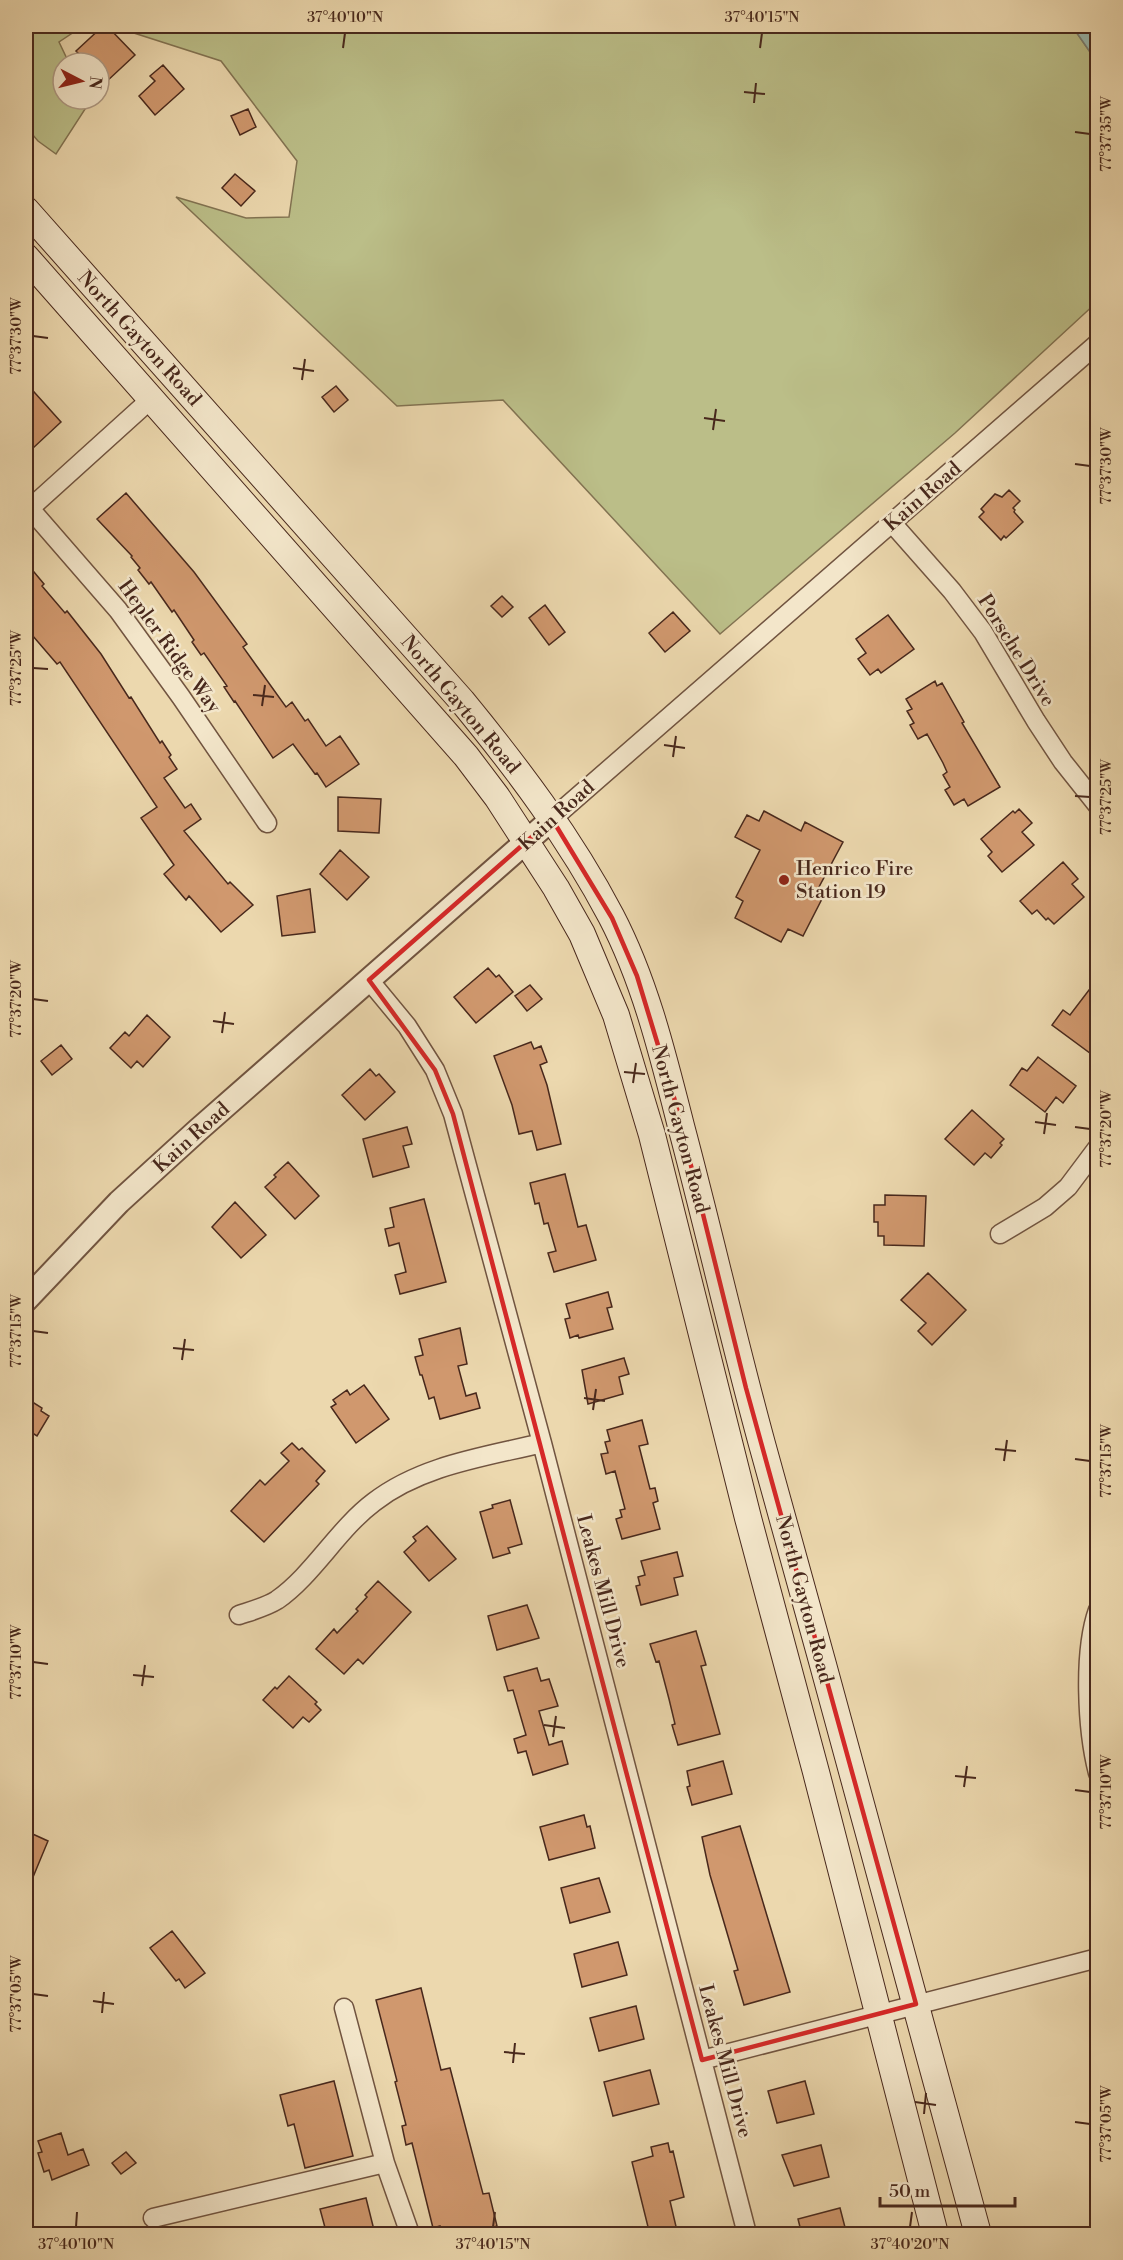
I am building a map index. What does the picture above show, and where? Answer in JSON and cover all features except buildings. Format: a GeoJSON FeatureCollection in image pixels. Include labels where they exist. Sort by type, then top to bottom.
{"type":"FeatureCollection","features":[{"type":"Feature","properties":{"kind":"main road","name":"North Gayton Road"},"geometry":{"type":"LineString","coordinates":[[26,210],[504,752],[552,819],[612,918],[637,976],[657,1039],[708,1231],[746,1388],[978,2235]]}},
{"type":"Feature","properties":{"kind":"main road","name":"North Gayton Road"},"geometry":{"type":"LineString","coordinates":[[26,257],[466,756],[527,841],[582,934],[616,1015],[635,1076],[935,2235]]}},
{"type":"Feature","properties":{"kind":"street","name":"Kain Road"},"geometry":{"type":"LineString","coordinates":[[26,1300],[137,1186],[552,819],[1098,343]]}},
{"type":"Feature","properties":{"kind":"street"},"geometry":{"type":"LineString","coordinates":[[27,508],[151,399]]}},
{"type":"Feature","properties":{"kind":"street","name":"Hepler Ridge Way"},"geometry":{"type":"LineString","coordinates":[[27,508],[118,609],[181,696],[267,823]]}},
{"type":"Feature","properties":{"kind":"street","name":"Porsche Drive"},"geometry":{"type":"LineString","coordinates":[[892,523],[952,591],[983,632],[1036,722],[1063,762],[1098,806]]}},
{"type":"Feature","properties":{"kind":"street","name":"Leakes Mill Drive"},"geometry":{"type":"LineString","coordinates":[[369,980],[407,1026],[435,1070],[453,1114],[542,1443],[747,2235]]}},
{"type":"Feature","properties":{"kind":"street"},"geometry":{"type":"LineString","coordinates":[[1000,1234],[1045,1207],[1068,1187],[1098,1148]]}},
{"type":"Feature","properties":{"kind":"street"},"geometry":{"type":"LineString","coordinates":[[239,1615],[275,1601],[289,1591],[352,1522],[374,1502],[406,1481],[439,1468],[542,1443]]}},
{"type":"Feature","properties":{"kind":"street"},"geometry":{"type":"LineString","coordinates":[[1096,1762],[1088,1673],[1098,1610]]}},
{"type":"Feature","properties":{"kind":"street"},"geometry":{"type":"LineString","coordinates":[[702,2060],[1098,1958]]}},
{"type":"Feature","properties":{"kind":"street"},"geometry":{"type":"LineString","coordinates":[[344,2008],[385,2163],[410,2235]]}},
{"type":"Feature","properties":{"kind":"street"},"geometry":{"type":"LineString","coordinates":[[153,2218],[385,2163]]}},
{"type":"Feature","properties":{"kind":"highlighted area"},"geometry":{"type":"Polygon","coordinates":[[[552,819],[612,918],[637,976],[675,1101],[746,1388],[916,2004],[702,2060],[453,1114],[435,1070],[369,980],[552,819]]]}},
{"type":"Feature","properties":{"kind":"green space"},"geometry":{"type":"Polygon","coordinates":[[[26,26],[83,26],[59,42],[63,51],[51,51],[51,111],[84,111],[56,154],[38,141],[26,127],[26,26]]]}},
{"type":"Feature","properties":{"kind":"green space"},"geometry":{"type":"Polygon","coordinates":[[[112,26],[1072,26],[1097,62],[1097,302],[955,433],[720,634],[503,400],[397,406],[176,197],[246,218],[289,217],[297,161],[221,61],[112,26]]]}},
{"type":"Feature","properties":{"kind":"water"},"geometry":{"type":"Polygon","coordinates":[[[1072,26],[1097,26],[1097,62],[1072,26]]]}},
{"type":"Feature","properties":{"kind":"place","name":"Henrico Fire Station 19"},"geometry":{"type":"Point","coordinates":[784,880]}}]}
